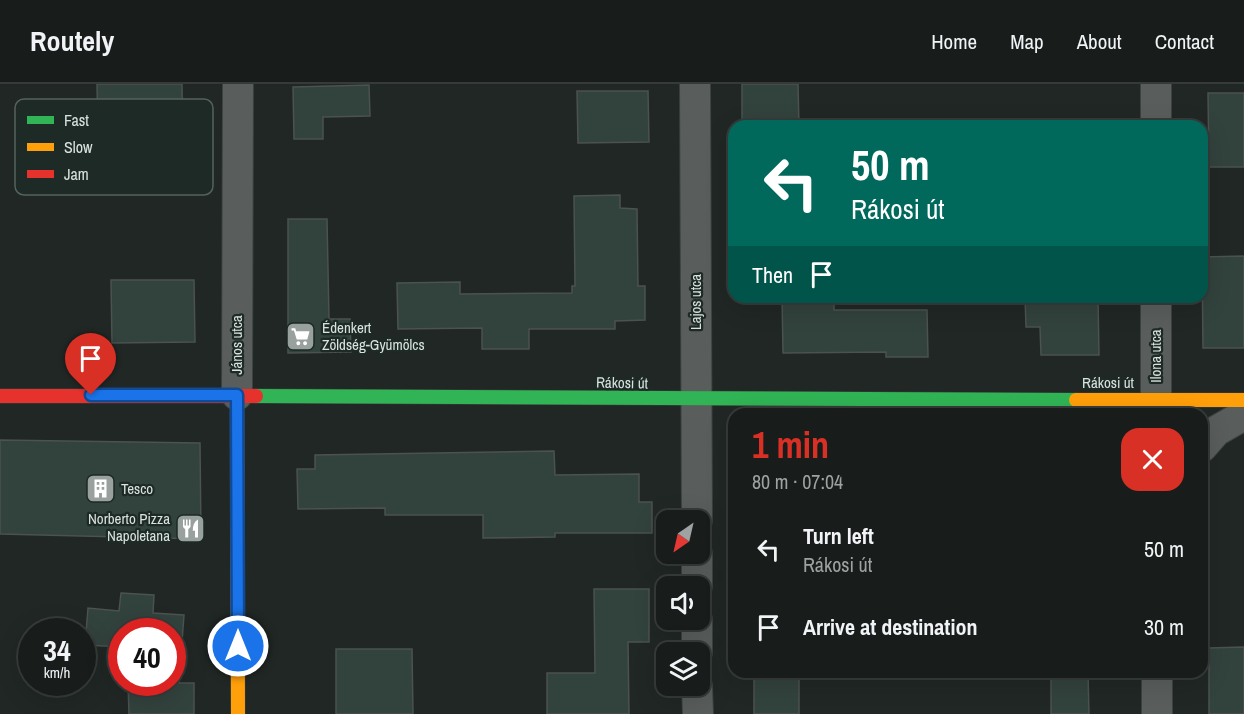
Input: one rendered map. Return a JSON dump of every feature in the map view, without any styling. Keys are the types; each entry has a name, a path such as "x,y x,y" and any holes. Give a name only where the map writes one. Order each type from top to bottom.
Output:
{"main road":[{"name":"Rákosi út","path":"0,396 237,395 1156,407 1244,400"},
{"name":"János utca","path":"237,395 238,714"}],"street":[{"name":"János utca","path":"237,84 237,395"},
{"name":"Lajos utca","path":"695,84 697,510"},
{"path":"1156,84 1156,120"},
{"name":"Ilona utca","path":"1156,303 1156,407"},
{"path":"1208,440 1216,431 1244,415"},
{"path":"1157,678 1157,714"},
{"path":"698,696 698,714"}],"building":[{"path":"97,84 182,84 182,99 97,99"},
{"path":"742,84 798,84 799,120 742,120"},
{"path":"369,85 370,116 323,117 323,139 294,139 293,87"},
{"path":"577,91 648,91 649,142 578,143"},
{"path":"1208,93 1244,93 1244,167 1209,167"},
{"path":"620,195 620,208 637,209 638,286 645,286 645,320 615,321 615,329 529,329 529,349 482,349 482,328 398,329 397,283 460,282 460,294 572,293 572,286 575,286 574,196"},
{"path":"288,219 327,219 329,319 350,319 351,352 288,353"},
{"path":"1244,256 1244,348 1203,348 1203,303 1208,303 1208,257"},
{"path":"111,280 194,280 195,342 112,343"},
{"path":"782,303 834,303 834,310 927,310 928,357 886,357 886,352 783,353"},
{"path":"1025,303 1098,303 1099,355 1041,355 1040,327 1026,327"},
{"name":"Tesco","path":"0,440 200,443 201,539 0,534"},
{"path":"554,451 555,475 639,474 639,502 652,502 652,533 555,533 555,537 483,538 483,515 385,515 385,508 298,509 297,469 315,469 315,455"},
{"path":"594,589 649,589 649,642 628,642 629,714 547,714 547,673 595,673"},
{"path":"121,593 154,595 153,613 184,615 184,618 108,618 108,646 96,646 96,618 87,618 88,608 119,611"},
{"path":"1244,647 1244,714 1209,714 1209,648"},
{"path":"336,649 412,649 413,714 336,714"},
{"path":"754,678 799,678 799,714 754,714"},
{"path":"1051,678 1088,678 1089,714 1051,714"},
{"path":"186,683 194,683 194,714 129,714 128,696 186,696"}],"traffic: fast":[{"path":"256,396 1076,400"}],"traffic: slow":[{"path":"237,395 238,714"},
{"path":"1076,400 1244,400"}],"traffic: jam":[{"path":"0,396 256,396"}],"place":[{"name":"Édenkert Zöldség-Gyümölcs","path":"301,337"},
{"name":"Tesco","path":"100,489"},
{"name":"Norberto Pizza Napoletana","path":"191,528"}],"route":[{"path":"91,395 237,395 238,646"}]}
